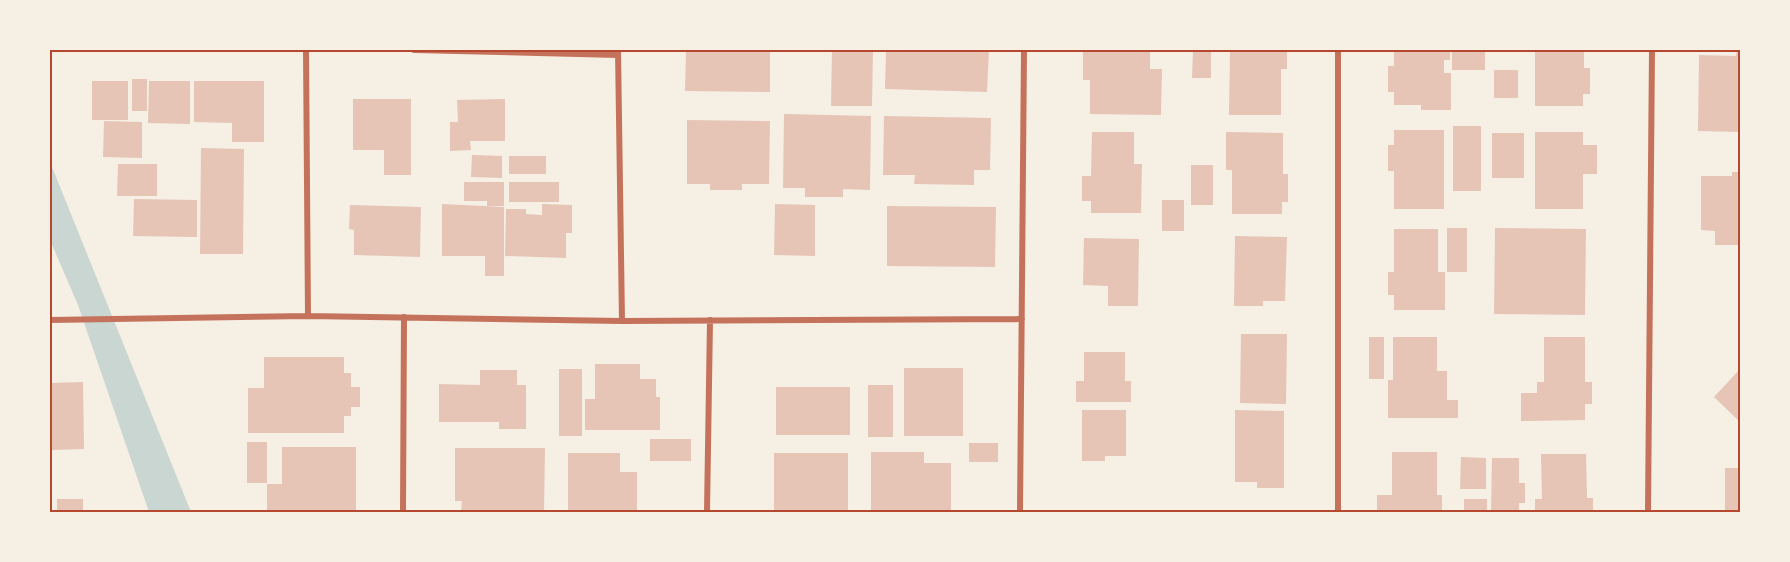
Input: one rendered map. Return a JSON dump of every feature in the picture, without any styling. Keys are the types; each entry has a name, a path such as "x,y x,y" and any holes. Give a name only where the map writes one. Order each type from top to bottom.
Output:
{"street":[{"path":"306,50 308,316"},
{"path":"414,50 618,52 622,321"},
{"path":"1020,513 1024,50"},
{"path":"1338,50 1338,513"},
{"path":"1648,513 1652,50"},
{"path":"50,320 308,316 622,321 1022,319"},
{"path":"403,513 404,317"},
{"path":"707,513 710,320"}],"shaded area":[{"path":"50,162 191,512 149,512 78,305 50,240"}],"building":[{"path":"686,50 770,50 770,92 685,91"},
{"path":"832,50 873,50 872,106 831,106"},
{"path":"886,50 989,50 987,92 885,89"},
{"path":"1083,50 1150,50 1150,69 1162,69 1161,115 1090,114 1090,80 1083,80"},
{"path":"1193,50 1211,50 1211,78 1192,78"},
{"path":"1230,50 1287,50 1287,69 1281,69 1281,115 1229,115"},
{"path":"1394,50 1450,50 1450,60 1444,60 1444,73 1451,73 1451,110 1421,110 1421,105 1394,105 1394,92 1388,92 1388,66 1394,66"},
{"path":"1452,50 1485,50 1485,70 1452,70"},
{"path":"1535,50 1584,50 1584,68 1590,68 1590,94 1583,94 1583,106 1535,106"},
{"path":"1737,50 1740,50 1740,132 1698,131 1699,55 1736,56"},
{"path":"1494,70 1518,70 1518,98 1494,98"},
{"path":"132,79 147,79 147,111 132,111"},
{"path":"92,81 128,81 128,120 92,120"},
{"path":"149,81 190,81 190,124 148,123"},
{"path":"194,81 264,81 264,142 232,142 232,123 194,122"},
{"path":"353,99 411,99 411,175 384,175 384,150 353,150"},
{"path":"505,99 505,141 470,141 471,150 450,151 450,122 458,122 457,100"},
{"path":"784,114 871,116 870,190 843,189 843,197 805,197 805,188 783,188"},
{"path":"884,116 991,118 990,170 974,170 974,185 914,184 915,175 883,175"},
{"path":"687,120 770,121 769,184 742,184 742,190 710,190 710,184 687,184"},
{"path":"104,121 142,122 142,158 103,157"},
{"path":"1453,126 1481,126 1481,191 1453,191"},
{"path":"1394,130 1444,130 1444,209 1394,209 1394,171 1388,171 1388,145 1394,145"},
{"path":"1092,132 1134,132 1134,164 1142,164 1141,213 1091,213 1091,201 1082,201 1082,176 1091,176"},
{"path":"1226,132 1283,133 1283,174 1288,174 1288,202 1282,202 1282,214 1232,214 1232,170 1226,170"},
{"path":"1535,132 1583,132 1583,145 1597,145 1597,174 1583,174 1583,209 1535,209"},
{"path":"1492,133 1524,133 1524,178 1492,178"},
{"path":"201,148 244,149 243,254 200,254"},
{"path":"472,155 502,156 502,178 471,177"},
{"path":"509,156 546,156 546,174 509,174"},
{"path":"118,164 157,164 157,196 117,196"},
{"path":"1191,165 1213,165 1213,205 1191,205"},
{"path":"1732,172 1740,172 1740,245 1715,245 1715,231 1701,230 1701,176 1732,176"},
{"path":"464,182 504,182 504,206 487,206 487,201 464,201"},
{"path":"509,182 559,182 559,202 509,202"},
{"path":"134,199 197,200 197,237 133,236"},
{"path":"1162,200 1184,200 1184,231 1162,231"},
{"path":"442,204 504,207 504,276 485,276 485,256 442,256"},
{"path":"542,204 572,205 572,233 566,233 566,258 505,256 506,209 526,209 526,214 542,215"},
{"path":"775,204 815,205 815,256 774,255"},
{"path":"350,205 421,207 420,257 354,255 354,230 349,229"},
{"path":"887,206 996,207 995,267 887,266"},
{"path":"1447,228 1467,228 1467,272 1447,272"},
{"path":"1495,228 1586,229 1585,315 1494,314"},
{"path":"1394,229 1438,229 1438,272 1445,272 1445,310 1394,310 1394,295 1388,295 1388,272 1394,272"},
{"path":"1235,236 1287,237 1285,301 1263,301 1263,306 1234,306"},
{"path":"1084,238 1139,239 1138,306 1108,306 1108,286 1083,285"},
{"path":"1241,334 1287,334 1286,404 1240,403"},
{"path":"1369,337 1384,337 1384,379 1369,379"},
{"path":"1393,337 1437,337 1437,371 1447,371 1447,400 1458,400 1458,418 1388,418 1388,380 1393,380"},
{"path":"1544,337 1585,337 1585,382 1592,382 1592,404 1585,404 1585,420 1521,421 1521,393 1537,393 1537,382 1544,382"},
{"path":"1084,352 1125,352 1125,381 1131,381 1131,402 1076,402 1076,381 1084,381"},
{"path":"264,357 344,357 344,373 351,373 351,387 360,387 360,407 351,407 351,416 344,416 344,433 248,433 248,388 264,388"},
{"path":"595,364 640,364 640,379 656,379 656,397 660,397 660,430 585,430 585,399 595,399"},
{"path":"904,368 963,368 963,436 904,436"},
{"path":"559,369 582,369 582,436 559,436"},
{"path":"1740,369 1740,422 1714,397"},
{"path":"480,370 517,370 517,385 526,385 526,429 499,429 499,422 439,422 439,384 480,385"},
{"path":"83,382 84,449 50,450 50,383"},
{"path":"868,385 893,385 893,437 868,437"},
{"path":"776,387 850,387 850,435 776,435"},
{"path":"1082,410 1126,410 1126,456 1105,456 1105,461 1082,461"},
{"path":"1235,410 1284,411 1284,488 1257,488 1257,482 1235,482"},
{"path":"650,439 691,439 691,461 650,461"},
{"path":"247,442 267,442 267,483 247,483"},
{"path":"969,443 998,443 998,462 969,462"},
{"path":"282,447 356,447 356,512 267,512 267,484 282,484"},
{"path":"455,448 545,448 544,512 461,512 462,501 455,501"},
{"path":"871,452 924,452 924,463 951,463 951,512 871,512"},
{"path":"1392,452 1437,452 1437,495 1442,495 1442,512 1377,512 1377,495 1392,495"},
{"path":"568,453 620,453 620,472 637,472 637,512 568,512"},
{"path":"774,453 848,453 848,512 774,512"},
{"path":"1541,454 1586,454 1587,498 1593,498 1593,512 1535,512 1535,499 1542,499"},
{"path":"1461,457 1486,458 1486,489 1460,489"},
{"path":"1492,458 1519,458 1519,483 1525,483 1525,503 1519,503 1519,512 1491,512"},
{"path":"50,467 52,467 52,512 50,512"},
{"path":"1725,468 1740,468 1740,512 1725,512"},
{"path":"57,499 83,499 83,512 57,512"},
{"path":"1464,499 1487,499 1487,512 1464,512"}]}
